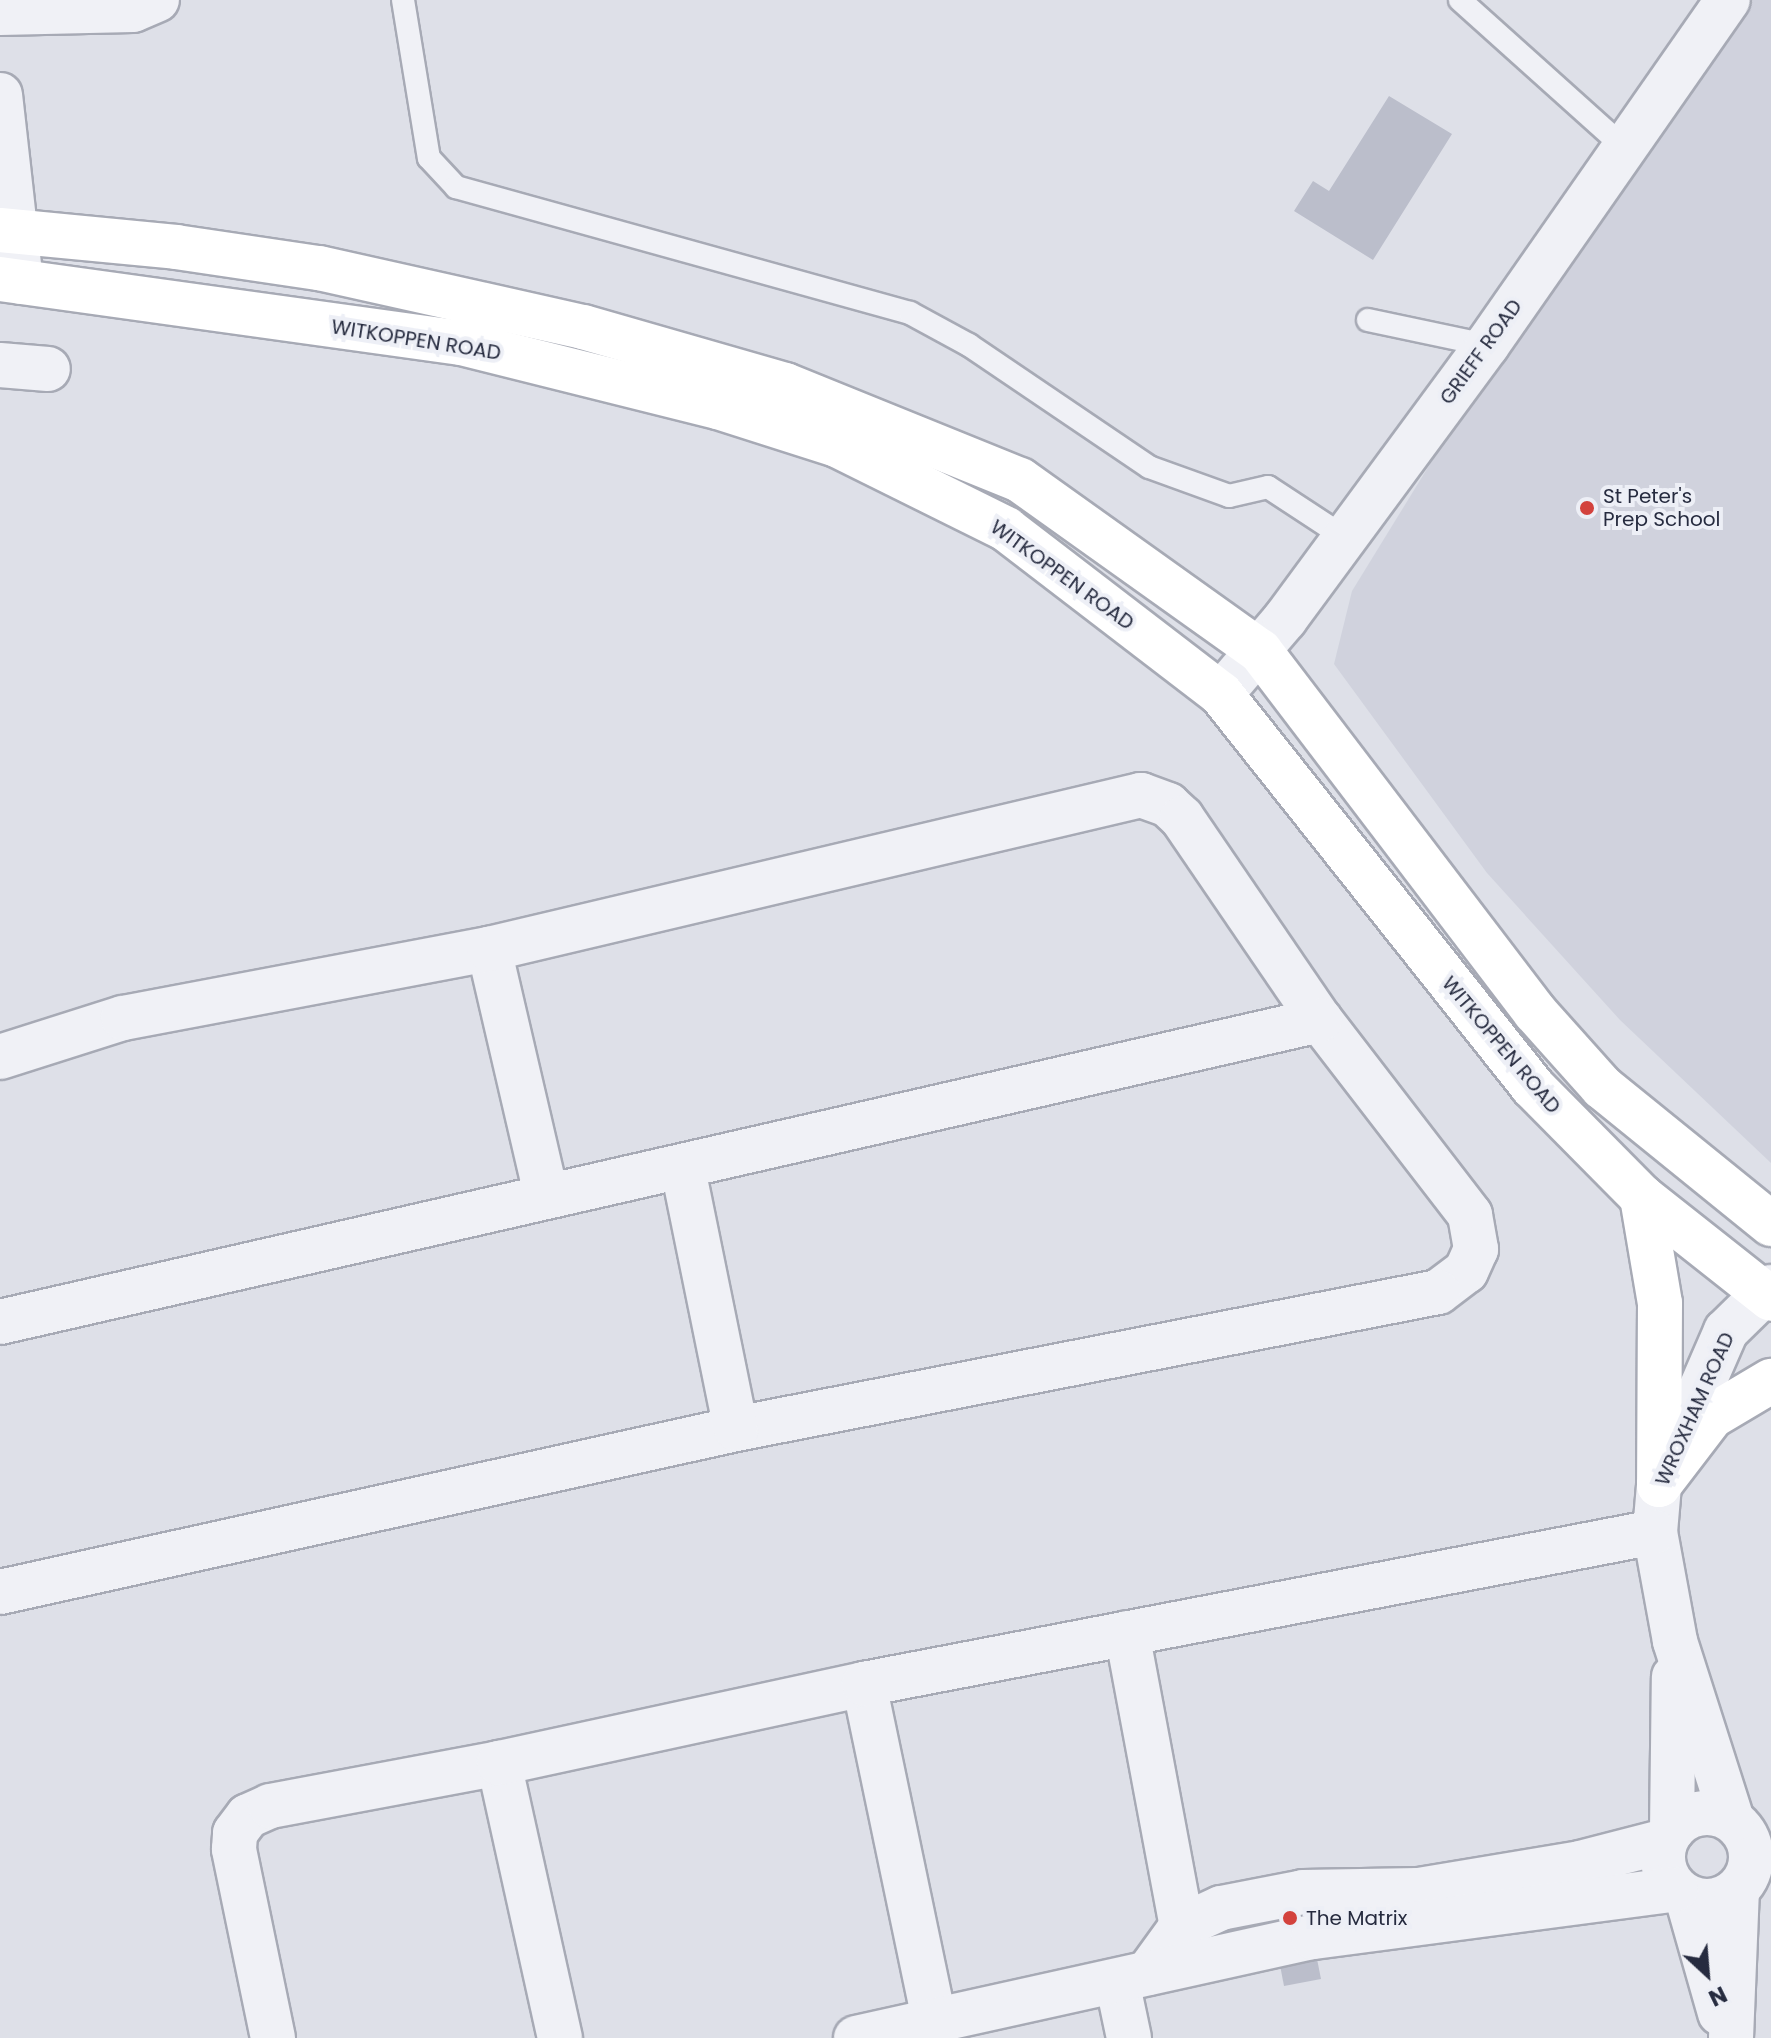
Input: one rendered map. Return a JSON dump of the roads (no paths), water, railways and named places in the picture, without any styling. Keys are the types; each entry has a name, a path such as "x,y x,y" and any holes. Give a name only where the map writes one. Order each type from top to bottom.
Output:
{"main road":[{"path":"7,231 176,247 394,283 583,327 785,385 1020,480 1260,651 1535,1012 1602,1087 1771,1224"},
{"name":"WITKOPPEN ROAD","path":"10,281 461,343 718,407 837,445 1006,529 1221,694 1533,1087 1642,1197 1768,1293"},
{"path":"1642,1197 1660,1303 1659,1485"},
{"path":"1659,1485 1712,1416 1771,1381"}],"street":[{"path":"0,13 133,10 157,0"},
{"name":"GRIEFF ROAD","path":"1221,694 1260,651 1487,345 1728,0"},
{"path":"0,95 10,281"},
{"path":"0,365 48,369"},
{"path":"0,1057 123,1018 489,949 1141,795 1168,805 1182,818 1320,1020 1470,1215 1476,1249 1455,1281 1438,1292 736,1429 0,1592"},
{"path":"489,949 546,1194"},
{"path":"0,1322 546,1194 683,1169 1320,1020"},
{"path":"683,1169 736,1429"},
{"name":"WROXHAM ROAD","path":"1732,1820 1675,1641 1655,1532 1659,1485 1726,1331 1768,1293"},
{"path":"273,2038 234,1849 235,1833 248,1816 270,1806 499,1763 864,1684 1655,1532"},
{"path":"1127,1633 1159,1961 1129,2038"},
{"name":"WROXHAM ROAD","path":"1668,1836 1675,1641"},
{"path":"864,1684 934,2020"},
{"path":"499,1763 560,2038"},
{"path":"1159,1961 1221,1908 1283,1895 1419,1890 1580,1863 1668,1836 1701,1812 1732,1820 1747,1836 1752,1857 1737,1890 1729,2038"},
{"path":"1668,1836 1663,1866 1682,1893 1729,2038"},
{"path":"857,2038 1159,1961 1313,1937 1682,1893 1713,1901 1737,1890"}],"lane":[{"path":"403,0 429,158 456,187 910,313 969,345 1149,467 1229,496 1268,487 1346,538"},
{"path":"1460,0 1625,148"},
{"path":"1368,320 1487,345"}],"place":[{"name":"St Peter's Prep School","path":"1587,508"},
{"name":"The Matrix","path":"1290,1918"}]}
